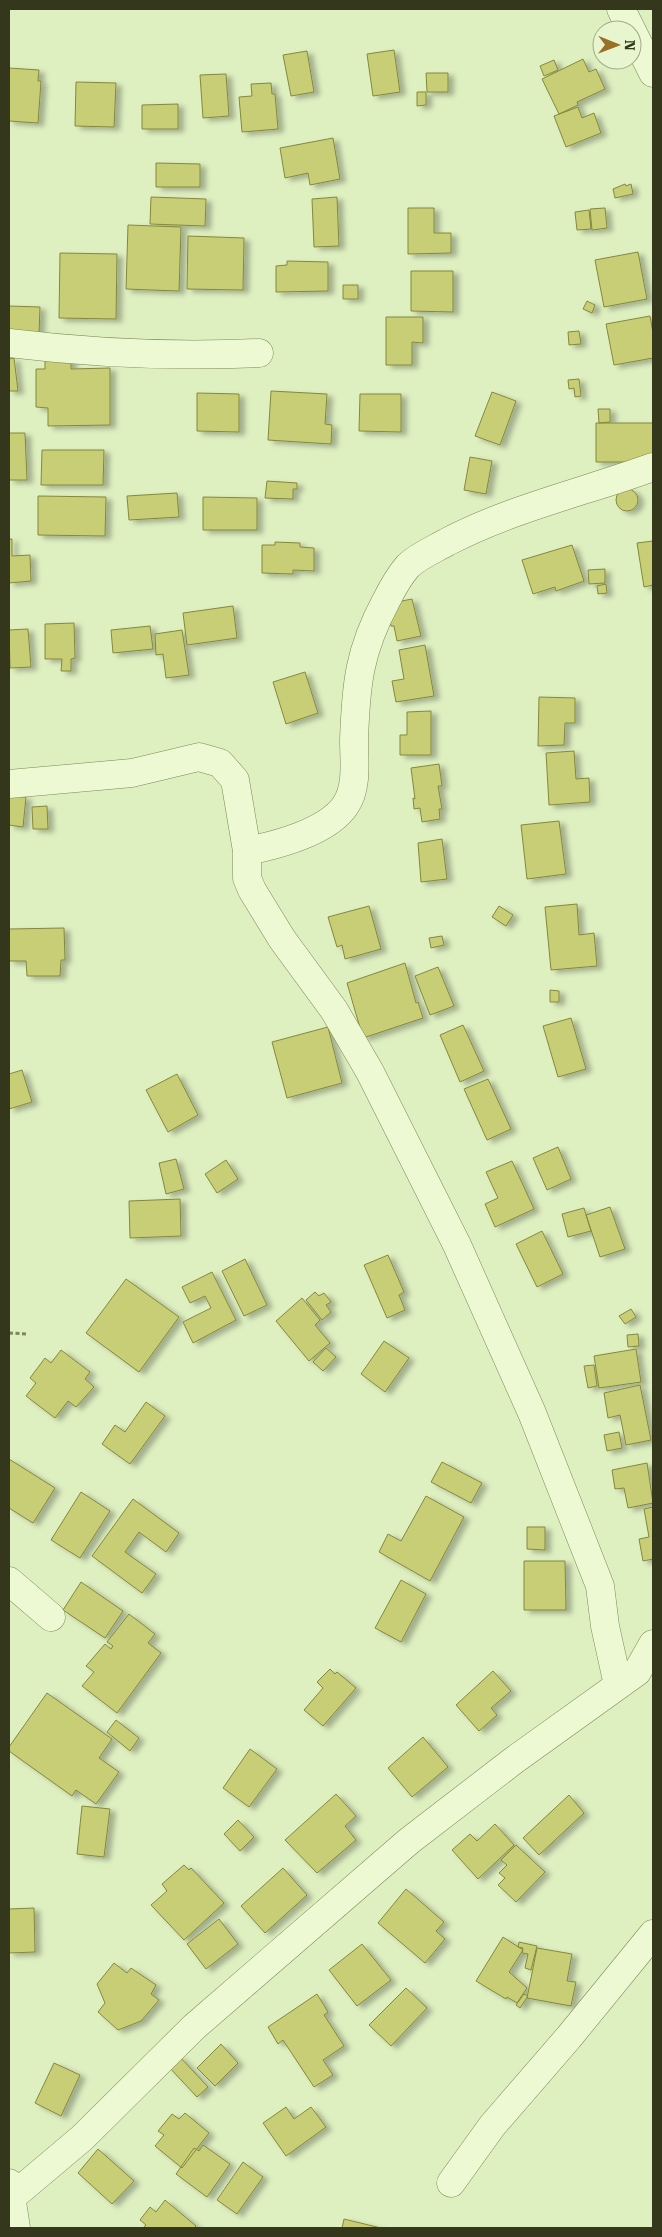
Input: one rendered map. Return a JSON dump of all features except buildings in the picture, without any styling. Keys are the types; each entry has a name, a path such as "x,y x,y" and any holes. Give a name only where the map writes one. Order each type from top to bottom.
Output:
{"street":[{"path":"621,9 653,73"},
{"path":"9,343 70,350 143,355 259,353"},
{"path":"247,851 276,844 333,820 346,805 353,783 356,696 362,657 380,611 394,585 408,565 464,533 535,505 653,467"},
{"path":"9,784 132,773 199,757 208,758 220,764 235,780 247,851 248,878 252,890 282,939 334,1010 370,1072 436,1199 517,1378 600,1586 605,1626 618,1685"},
{"path":"9,1581 51,1617"},
{"path":"16,2228 10,2190 82,2138 194,2026 409,1841 513,1761 638,1672 653,1644"},
{"path":"451,2183 492,2126 653,1934"}],"path":[{"path":"9,1333 28,1334"}]}
